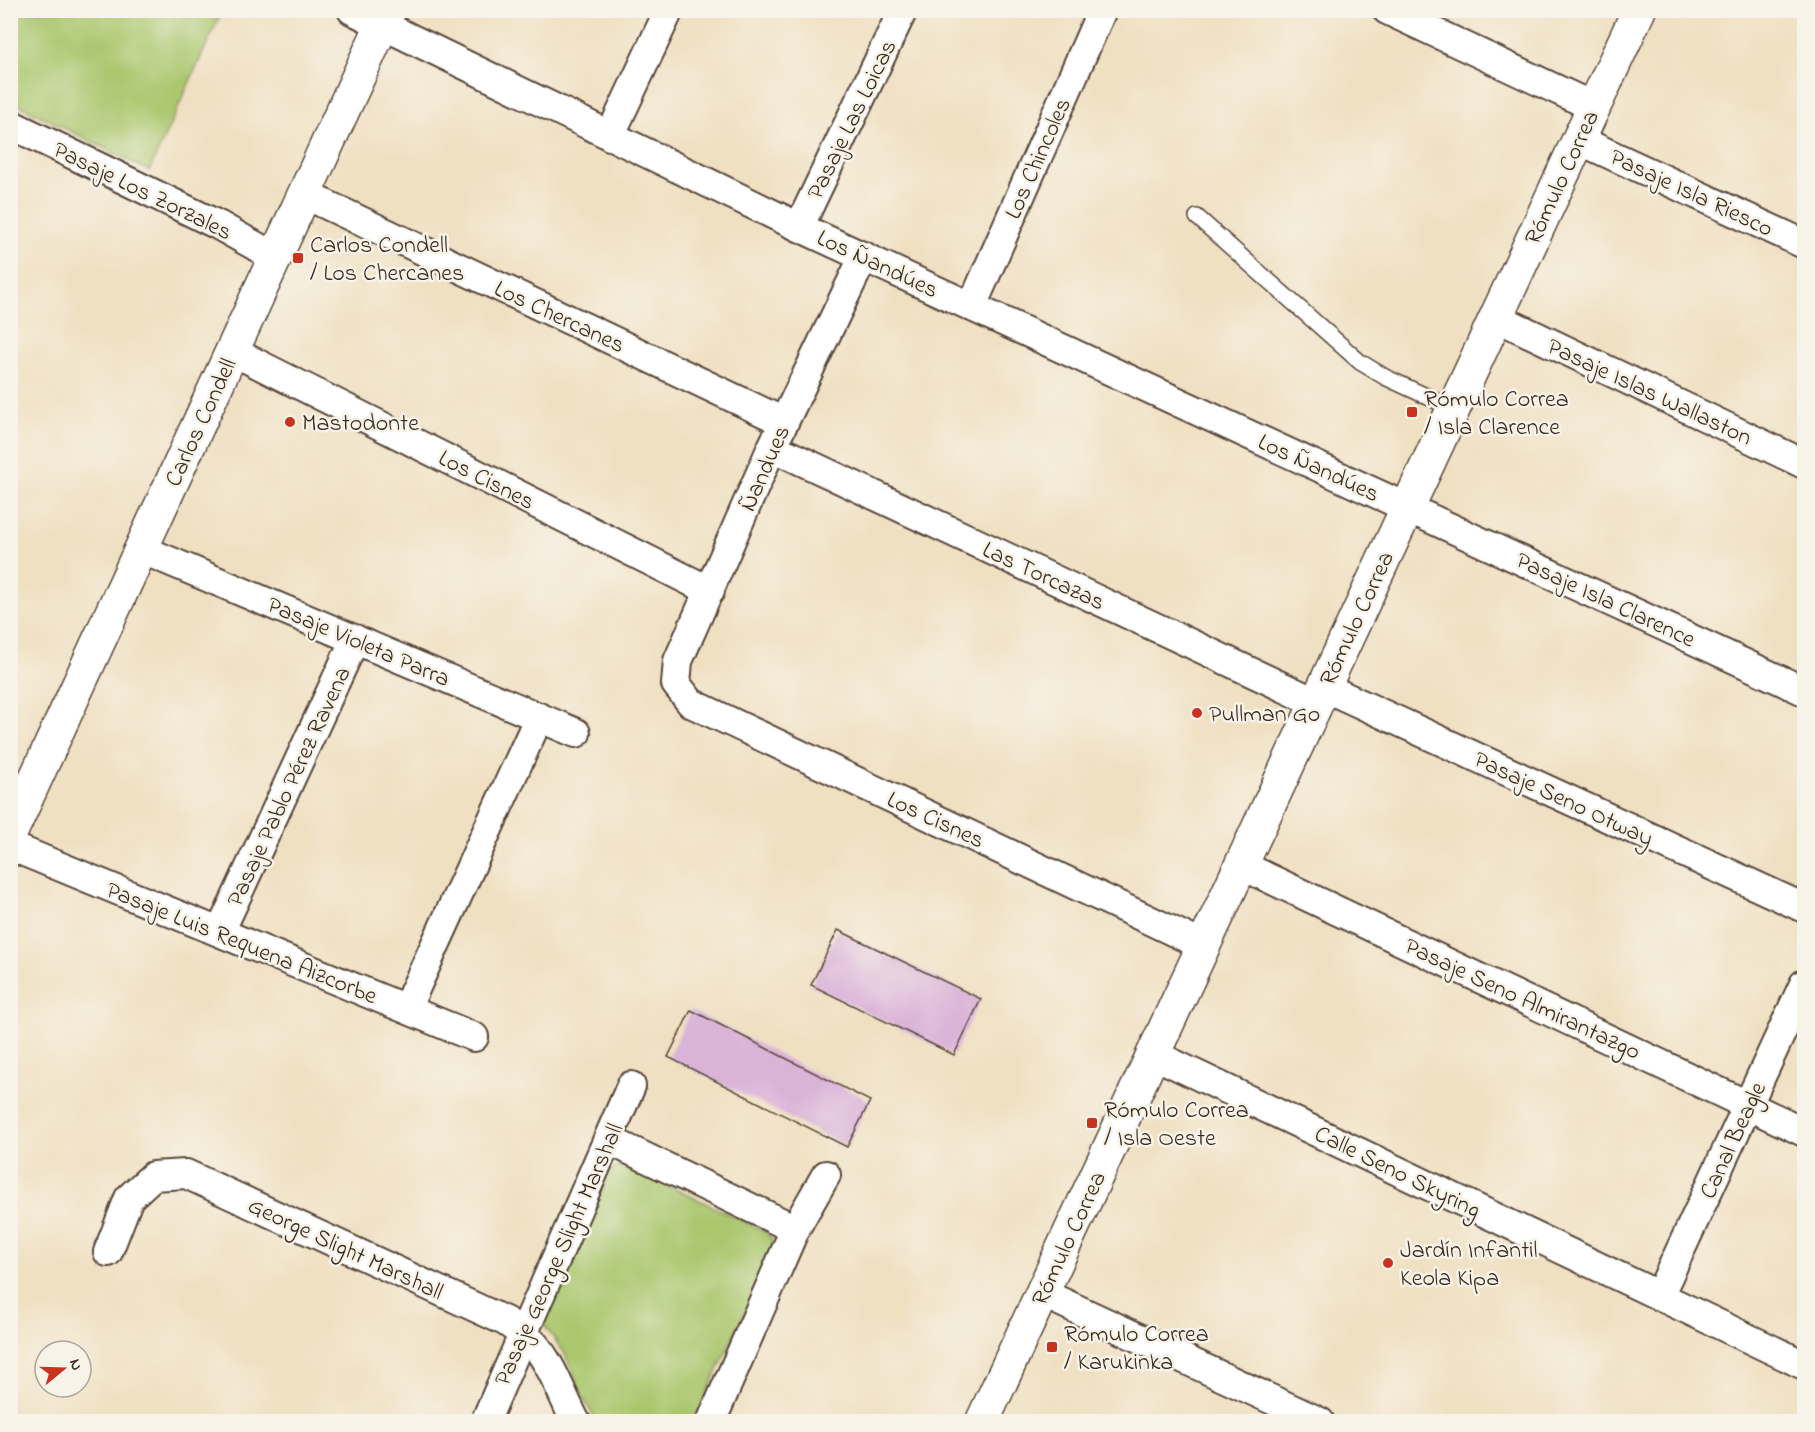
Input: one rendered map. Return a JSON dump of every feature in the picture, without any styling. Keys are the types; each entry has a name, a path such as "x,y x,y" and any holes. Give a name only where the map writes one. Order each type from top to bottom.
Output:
{"street":[{"name":"Los Ñandúes","path":"352,10 386,17 610,136 799,227 1407,507"},
{"path":"610,136 669,10"},
{"name":"Pasaje Las Loicas","path":"799,227 903,10"},
{"name":"Los Chincoles","path":"972,306 1102,10"},
{"path":"1388,10 1594,107"},
{"name":"Rómulo Correa","path":"982,1422 1639,10"},
{"name":"Carlos Condell","path":"10,834 386,17"},
{"name":"Pasaje Los Zorzales","path":"10,124 218,225 275,257"},
{"name":"Pasaje Isla Riesco","path":"1579,140 1804,244"},
{"name":"Los Chercanes","path":"304,194 778,434"},
{"name":"Ñandues","path":"676,684 678,661 778,434 864,256"},
{"name":"Pasaje Islas Wallaston","path":"1496,317 1804,464"},
{"name":"Los Cisnes","path":"232,351 710,591"},
{"name":"Las Torcazas","path":"778,434 1320,695"},
{"name":"Pasaje Isla Clarence","path":"1407,507 1804,690"},
{"name":"Pasaje Violeta Parra","path":"141,549 576,733"},
{"name":"Pasaje Pablo Pérez Ravena","path":"220,932 355,639"},
{"name":"Los Cisnes","path":"676,684 691,703 1204,946"},
{"name":"Pasaje Seno Otway","path":"1320,695 1804,909"},
{"path":"406,1009 540,717"},
{"name":"Pasaje Luis Requena Aizcorbe","path":"10,846 474,1037"},
{"name":"Pasaje Seno Almirantazgo","path":"1241,865 1804,1132"},
{"name":"Canal Beagle","path":"1659,1296 1804,984"},
{"name":"Calle Seno Skyring","path":"1153,1054 1804,1365"},
{"name":"Pasaje George Slight Marshall","path":"485,1422 631,1086"},
{"path":"609,1140 795,1229"},
{"name":"George Slight Marshall","path":"108,1252 129,1198 153,1176 186,1174 505,1321 524,1334 538,1349 576,1422"},
{"path":"711,1422 795,1229 826,1175"},
{"path":"1042,1293 1320,1422"}],"lane":[{"path":"1197,217 1360,362 1385,377 1454,409"}],"green space":[{"path":"10,11 222,11 149,171 11,101"},
{"path":"622,1166 634,1169 762,1230 768,1234 773,1243 772,1254 694,1421 597,1421 585,1402 564,1352 543,1324 607,1176 610,1171"}],"building":[{"path":"838,930 981,999 954,1055 811,985"},
{"path":"691,1010 870,1101 847,1147 668,1057"}],"place":[{"name":"Carlos Condell / Los Chercanes","path":"298,258"},
{"name":"Rómulo Correa / Isla Clarence","path":"1412,412"},
{"name":"Mastodonte","path":"290,422"},
{"name":"Pullman Go","path":"1197,713"},
{"name":"Rómulo Correa / Isla Oeste","path":"1092,1123"},
{"name":"Jardín Infantil Keola Kipa","path":"1388,1263"},
{"name":"Rómulo Correa / Karukinka","path":"1052,1347"}]}
